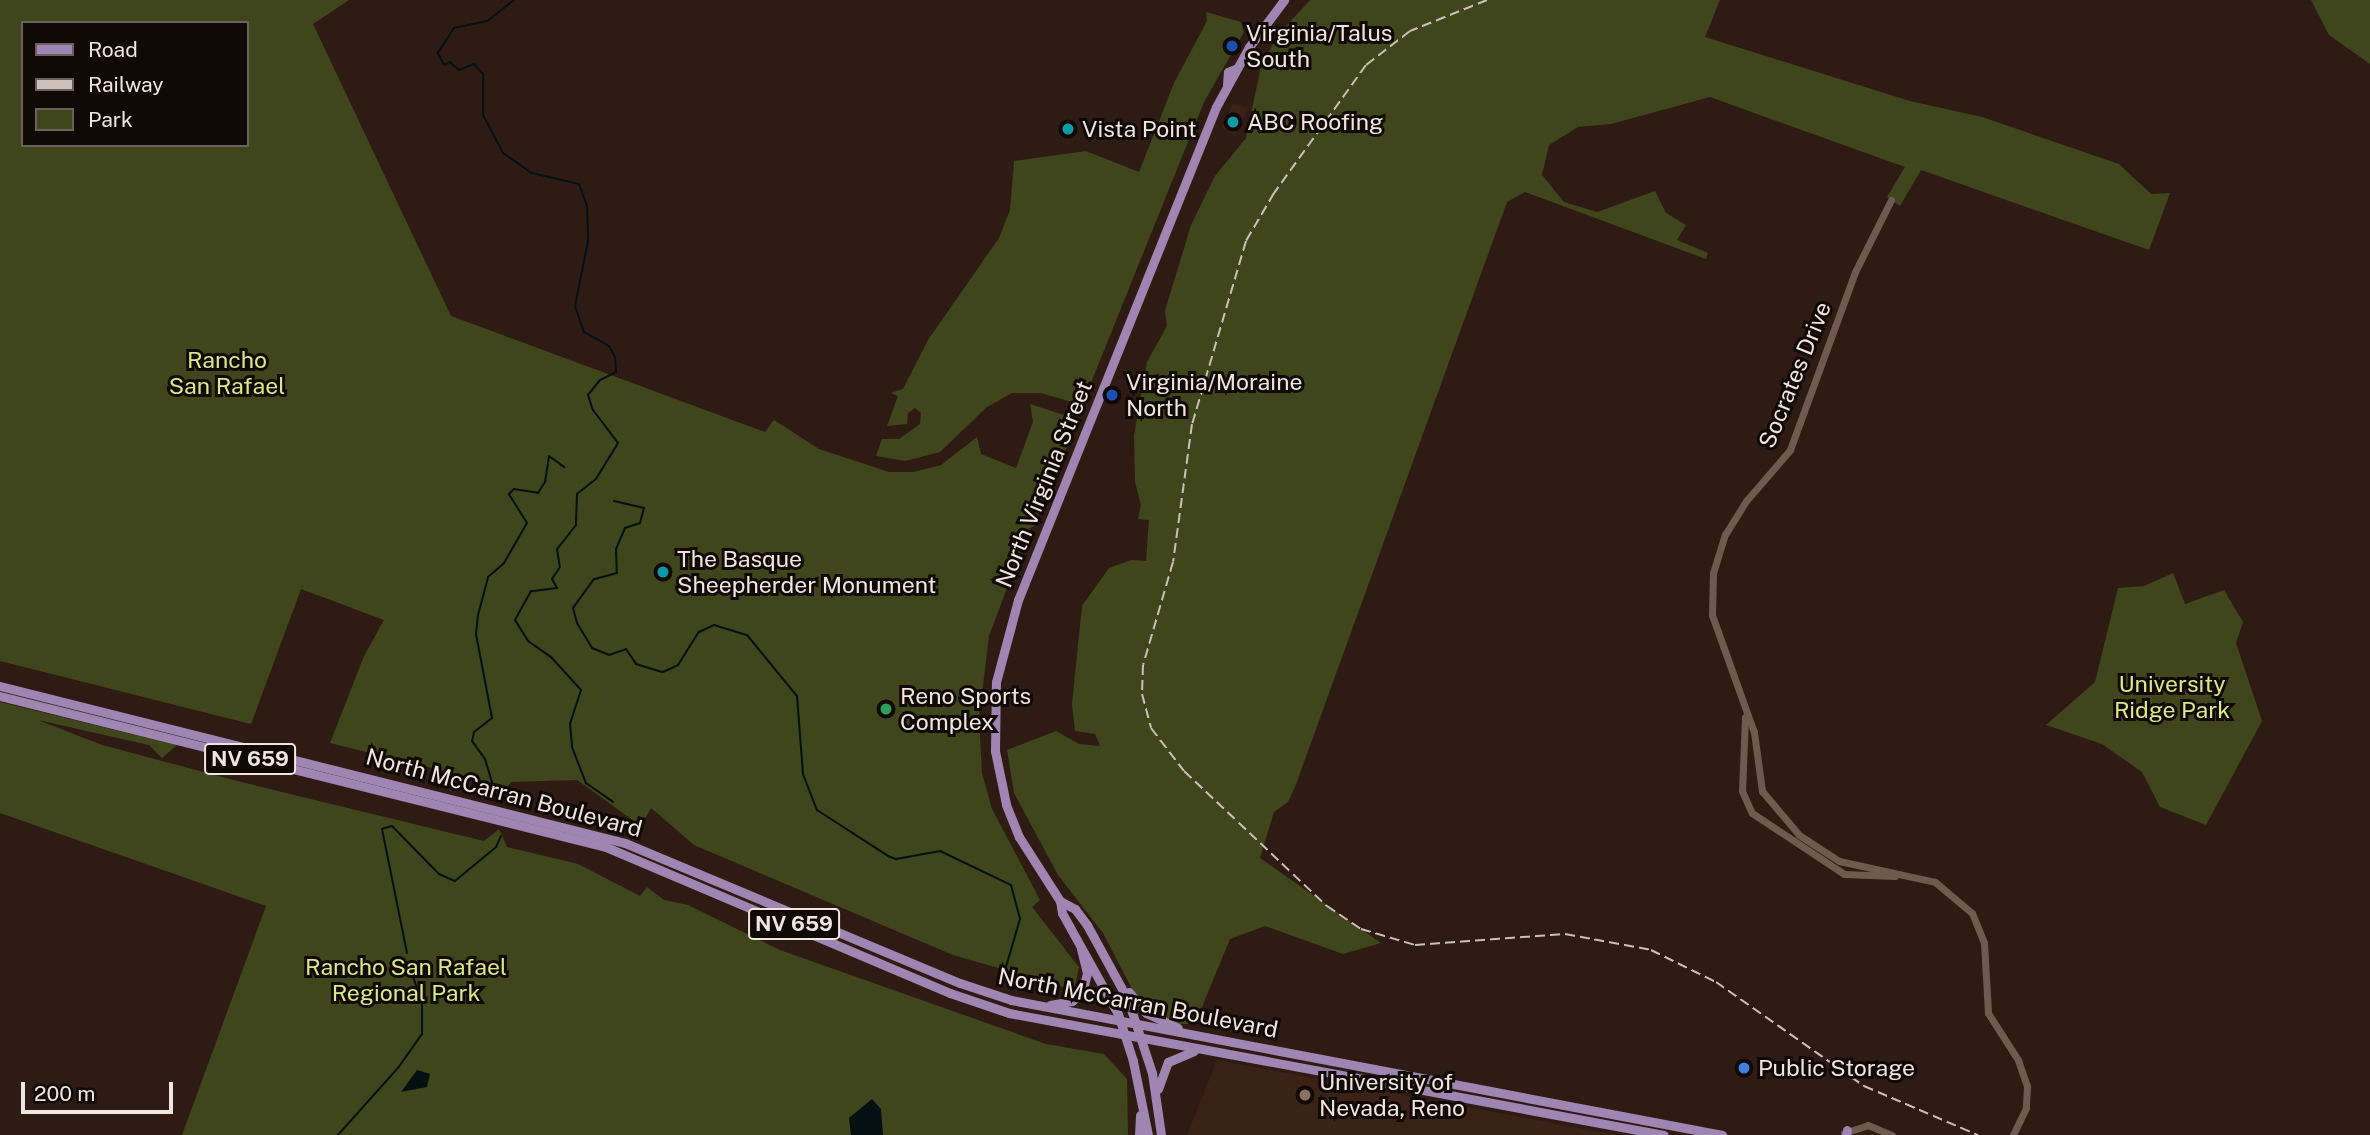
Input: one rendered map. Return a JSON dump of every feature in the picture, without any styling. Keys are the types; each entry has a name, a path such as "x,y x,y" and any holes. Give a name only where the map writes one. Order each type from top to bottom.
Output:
{"main road":[{"name":"North Virginia Street","path":"1148,1135 1121,1022 1062,914 1060,901 1019,837 1002,792 994,716 1000,656 1018,600 1227,85 1234,81 1235,69 1284,0"},
{"name":"North McCarran Boulevard","path":"0,686 99,716"},
{"name":"North McCarran Boulevard","path":"0,696 99,716 625,843 978,1004 1143,1039 1178,1050 1206,1051 1664,1135"},
{"name":"North McCarran Boulevard","path":"705,881 960,983 1025,1003 1723,1135"},
{"name":"North Virginia Street","path":"1060,901 1074,908 1119,980 1143,1039 1157,1100 1161,1135"},
{"path":"1025,1003 1065,1004 1082,993 1087,973 1079,941"},
{"path":"1119,980 1146,1013 1185,1032"},
{"path":"1157,1100 1161,1072 1178,1050"},
{"path":"1139,1135 1141,1099"}],"street":[{"name":"Socrates Drive","path":"1891,200 1856,272 1796,439 1776,471 1737,512 1716,561 1714,623 1745,716 1754,732 1762,791 1798,835 1839,861 1945,887 1977,922 1985,952 1988,1013 2018,1060 2027,1086 2023,1117 2012,1135"},
{"name":"Socrates Drive","path":"1745,716 1742,791 1752,813 1844,874 1881,878 1902,875"},
{"path":"1845,1133 1868,1125 1892,1135"}],"shaded area":[{"path":"1233,103 1249,108 1234,136 1222,127"},
{"name":"University of Nevada, Reno","path":"1217,1060 1333,1082 1617,1135 1187,1135"},
{"path":"417,1070 430,1074 427,1087 401,1092"},
{"path":"872,1099 881,1109 883,1135 851,1135 849,1118"}],"green space":[{"name":"Rancho San Rafael","path":"0,0 349,0 313,24 451,316 765,432 774,420 819,449 889,472 913,472 941,465 977,437 981,454 1016,468 1033,422 1030,404 1073,418 1076,425 1034,526 1029,529 989,636 979,718 982,773 992,809 1040,900 1032,907 1079,967 1074,990 953,955 694,845 651,808 641,826 577,780 511,782 499,800 480,780 330,743 364,656 384,620 301,589 251,724 0,661"},
{"path":"1310,0 1720,0 1705,37 1910,101 1982,117 2119,164 2151,194 2170,193 2149,250 1921,170 1900,206 1887,197 1905,167 1710,97 1611,124 1578,127 1549,145 1542,175 1564,202 1597,212 1655,191 1666,213 1686,225 1677,240 1708,253 1706,259 1525,192 1507,202 1295,787 1288,802 1274,812 1260,858 1381,943 1343,954 1265,926 1230,939 1195,1024 1175,1024 1148,1009 1132,989 1103,933 1058,875 1014,793 1007,750 1056,731 1079,744 1100,746 1095,734 1075,731 1072,704 1082,606 1109,568 1131,560 1146,561 1149,520 1138,519 1141,505 1135,482 1134,435 1147,362 1167,326 1165,311 1191,225 1215,176 1246,138 1261,66 1277,36"},
{"path":"2311,0 2370,0 2370,64 2329,35"},
{"path":"1206,12 1241,22 1244,32 1204,102 1082,405 1041,393 1012,393 987,407 940,452 905,461 876,456 882,439 899,439 920,424 921,413 915,408 908,413 907,424 887,426 898,396 891,393 903,389 928,340 999,238 1010,210 1014,161 1086,151 1139,172 1174,83 1207,21"},
{"name":"University Ridge Park","path":"2173,573 2185,604 2224,590 2243,622 2236,643 2262,721 2206,825 2160,807 2142,772 2102,744 2046,725 2095,682 2118,588 2144,586"},
{"name":"Rancho San Rafael Regional Park","path":"0,702 177,745 162,758 149,745 38,720 102,745 237,781 484,841 499,829 507,847 578,864 640,896 647,887 664,900 688,905 780,950 1046,1044 1104,1054 1127,1079 1128,1135 182,1135 266,906 0,813"}],"waterway":[{"path":"514,0 487,21 454,28 438,53 444,65 450,62 459,70 474,64 483,74 483,115 503,153 532,173 579,184 587,206 588,241 575,306 584,332 609,346 615,357 616,372 600,380 588,395 593,410 618,443 596,479 577,494 576,525 557,549 560,567 552,579 557,588 531,591 515,620 528,641 552,658 581,690 570,723 572,747 586,783 613,802"},
{"path":"497,799 485,759 472,741 474,732 492,718 476,634 478,615 488,577 504,563 527,523 509,494 514,489 538,493 545,482 549,456 564,467"},
{"path":"614,501 644,508 640,523 625,528 616,549 617,573 594,579 573,608 577,623 592,648 609,655 626,649 636,664 663,672 678,665 699,632 714,625 747,635 797,696 803,774 817,810 888,856 896,859 940,851 1011,885 1020,919 1006,967"},
{"path":"407,953 382,829 392,826 439,874 455,881 496,847 501,836"},
{"path":"338,1135 398,1068 422,1034 422,1003 408,962"}],"railway":[{"path":"1487,0 1410,31 1366,65 1274,193 1246,241 1192,424 1173,562 1143,665 1142,694 1151,728 1184,771 1327,906 1361,929 1415,945 1565,934 1651,950 1716,982 1864,1086 1978,1135"}],"place":[{"name":"Virginia/Talus South","path":"1232,46"},
{"name":"ABC Roofing","path":"1233,122"},
{"name":"Vista Point","path":"1068,129"},
{"name":"Virginia/Moraine North","path":"1112,395"},
{"name":"The Basque Sheepherder Monument","path":"663,572"},
{"name":"Reno Sports Complex","path":"886,709"},
{"name":"Public Storage","path":"1744,1068"},
{"name":"University of Nevada, Reno","path":"1305,1095"}]}
